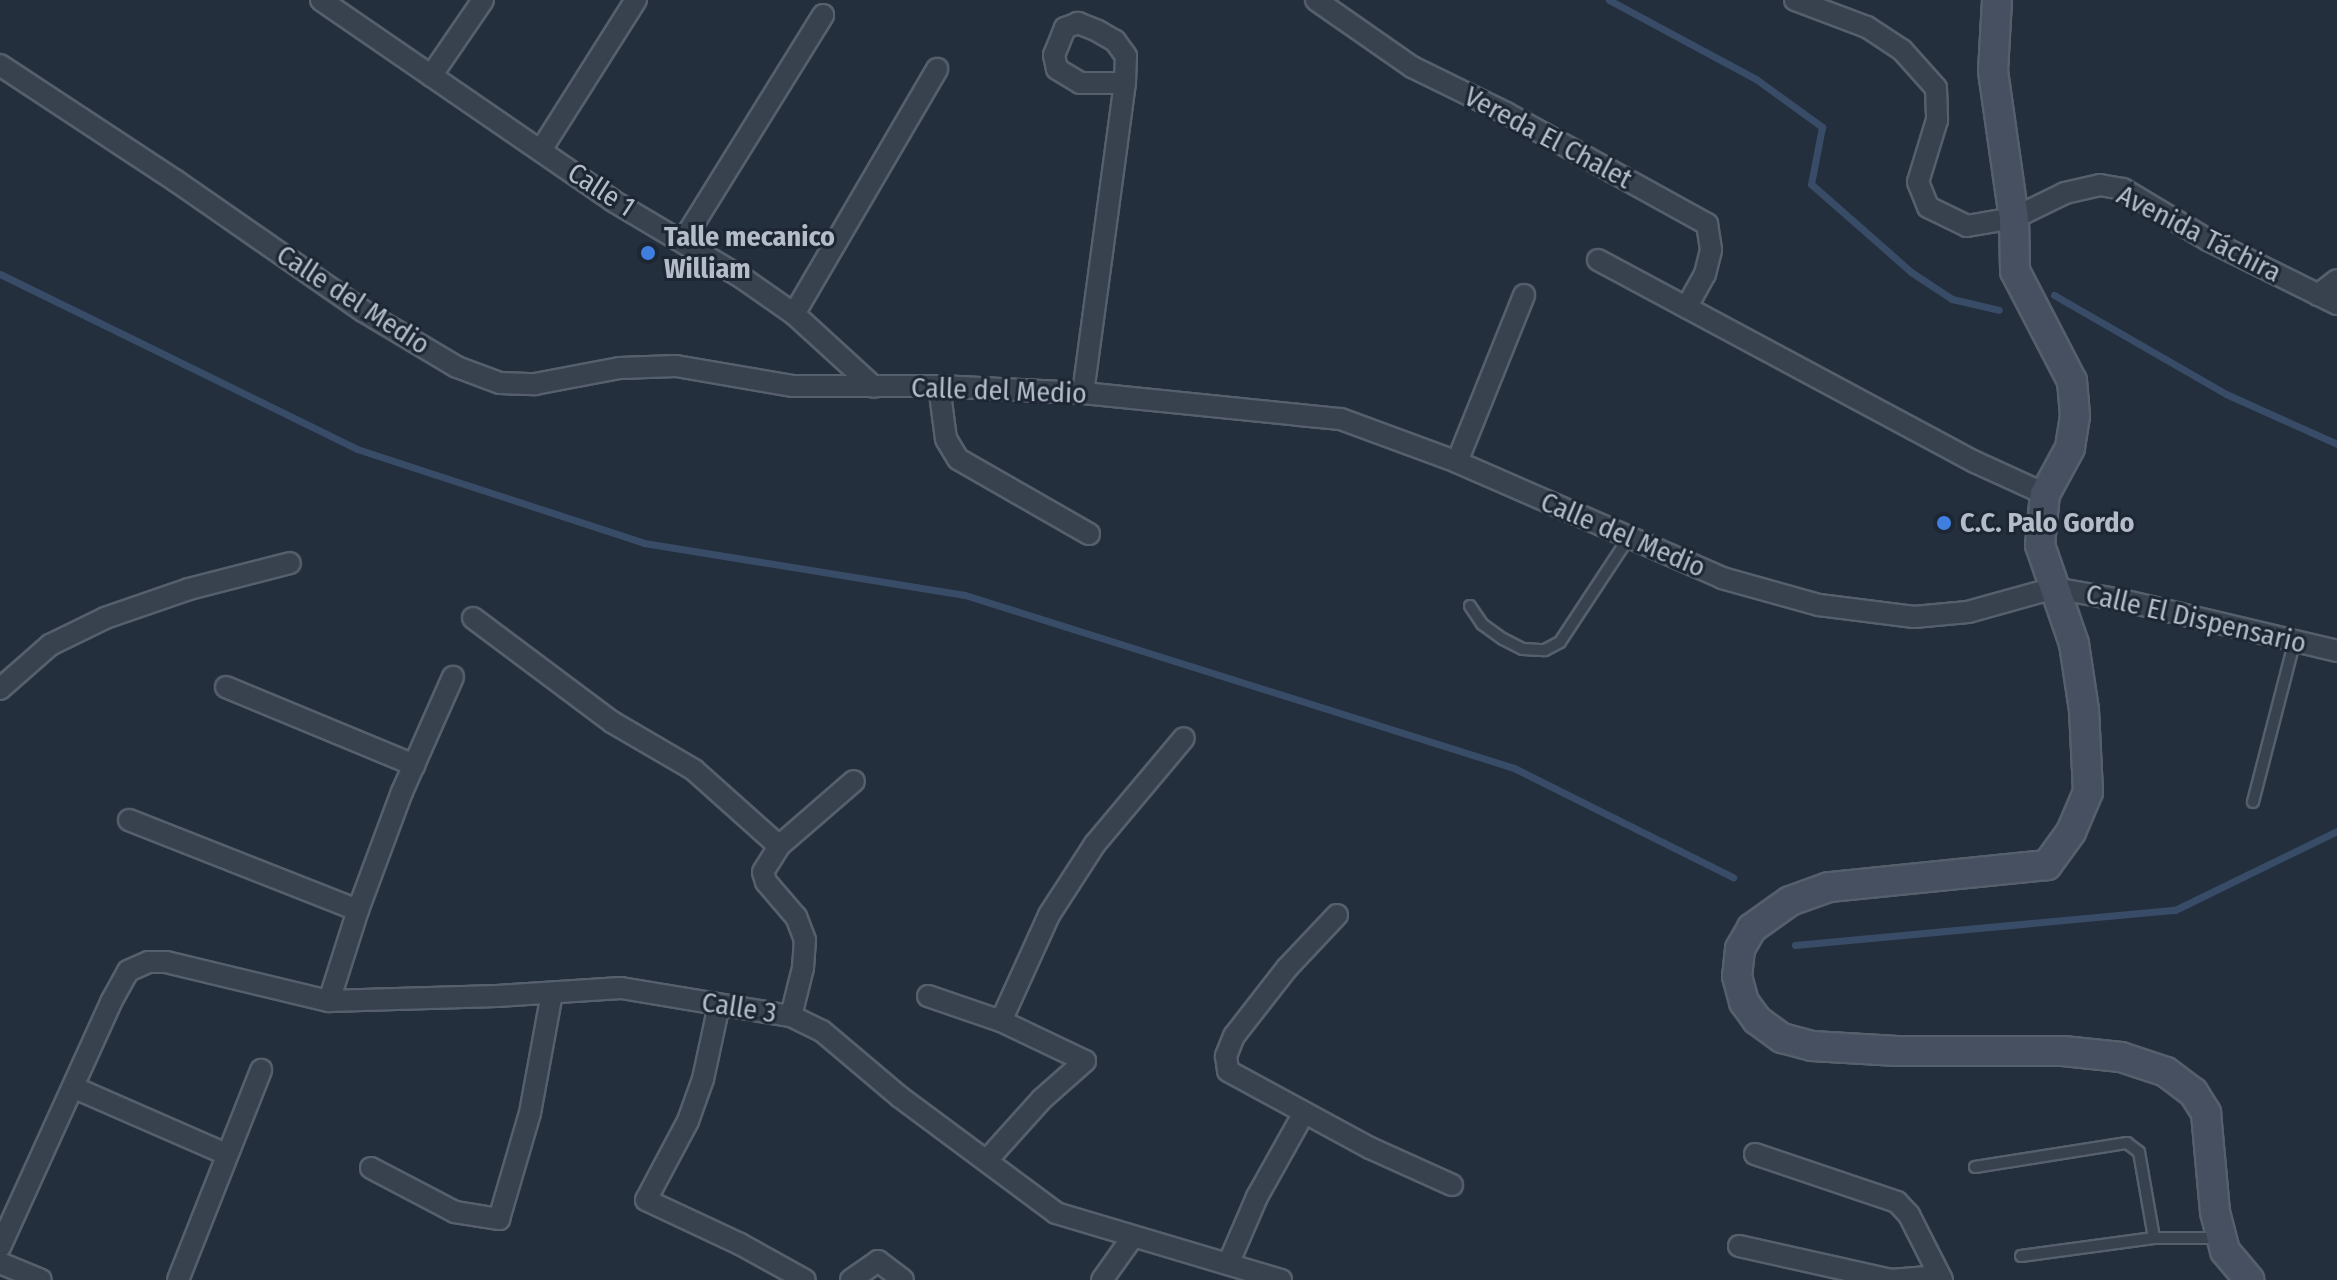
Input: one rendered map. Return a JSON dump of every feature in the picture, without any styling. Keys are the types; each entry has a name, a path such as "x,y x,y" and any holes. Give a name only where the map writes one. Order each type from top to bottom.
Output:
{"main road":[{"path":"1997,0 1993,71 2014,218 2015,271 2072,381 2075,416 2070,448 2045,494 2040,545 2077,662 2088,792 2071,832 2047,865 1829,887 1803,896 1790,901 1752,928 1740,949 1737,976 1744,1002 1757,1020 1782,1038 1812,1046 1897,1051 2063,1051 2121,1057 2166,1072 2193,1092 2206,1113 2215,1212 2221,1238 2225,1251 2249,1280"}],"street":[{"name":"Calle 1","path":"321,0 613,201 683,241 794,314 874,387"},
{"path":"431,76 483,0"},
{"path":"541,150 636,0"},
{"name":"Vereda El Chalet","path":"1316,0 1412,67 1506,113 1707,224 1711,237 1708,262 1687,307"},
{"name":"Avenida Táchira","path":"1795,0 1867,27 1902,50 1936,88 1937,120 1918,182 1928,207 1967,226 2014,218 2065,193 2100,185 2123,189 2208,240 2337,304"},
{"path":"683,241 823,15"},
{"name":"Calle del Medio","path":"0,65 163,172 363,311 457,367 500,383 535,384 620,368 676,366 793,386 939,386 1083,393 1341,419 1457,462 1628,539 1750,586 1819,605 1902,616 1968,612 2054,588"},
{"path":"794,314 937,69"},
{"path":"1083,393 1125,83"},
{"path":"1598,260 1975,462 2045,494"},
{"path":"2318,295 2337,280"},
{"path":"1457,462 1524,295"},
{"path":"939,386 946,439 958,459 1089,534"},
{"path":"0,689 50,645 105,618 189,589 290,563"},
{"name":"Calle El Dispensario","path":"2054,588 2337,651"},
{"path":"473,618 612,722 694,770 779,846"},
{"path":"329,1001 358,910 414,765 453,677"},
{"path":"226,687 414,765"},
{"path":"1001,1021 1049,915 1095,844 1184,738"},
{"path":"791,1016 803,968 805,940 796,917 766,882 763,872 779,846 854,781"},
{"path":"129,820 358,910"},
{"path":"1337,915 1287,968 1234,1036 1226,1056 1228,1071 1304,1113 1452,1185"},
{"name":"Calle 3","path":"75,1088 96,1034 128,971 148,962 166,962 329,1001 621,988 791,1016 822,1031 900,1097 1056,1213 1132,1238 1229,1262 1281,1280"},
{"path":"371,1168 455,1212 499,1219 530,1113 552,993"},
{"path":"928,996 1001,1021 1085,1061 1042,1099 987,1160"},
{"path":"719,1005 703,1079 688,1121 646,1200 740,1244 805,1280"},
{"path":"178,1280 261,1070"},
{"path":"0,1247 75,1088 226,1154"},
{"path":"1229,1262 1257,1197 1304,1113"},
{"path":"1739,1246 1891,1280 1941,1278 1909,1215 1897,1202 1755,1154"},
{"path":"1102,1280 1132,1238"},
{"path":"851,1280 878,1261 903,1280"},
{"path":"0,1263 41,1280"}],"lane":[{"path":"1470,606 1482,624 1503,639 1523,649 1545,650 1560,642 1628,539"},
{"path":"2253,802 2295,640"},
{"path":"1975,1167 2127,1143 2139,1152 2154,1238"},
{"path":"2021,1256 2154,1238 2221,1238"}],"waterway":[{"path":"1609,0 1756,79 1822,127 1811,184 1911,272 1952,299 1999,310"},
{"path":"0,274 357,449 644,543 965,595 1514,768 1733,877"},
{"path":"2054,295 2226,394 2337,444"},
{"path":"1795,945 2175,910 2337,831"}],"place":[{"name":"Talle mecanico William","path":"648,253"},
{"name":"C.C. Palo Gordo","path":"1944,523"}]}
